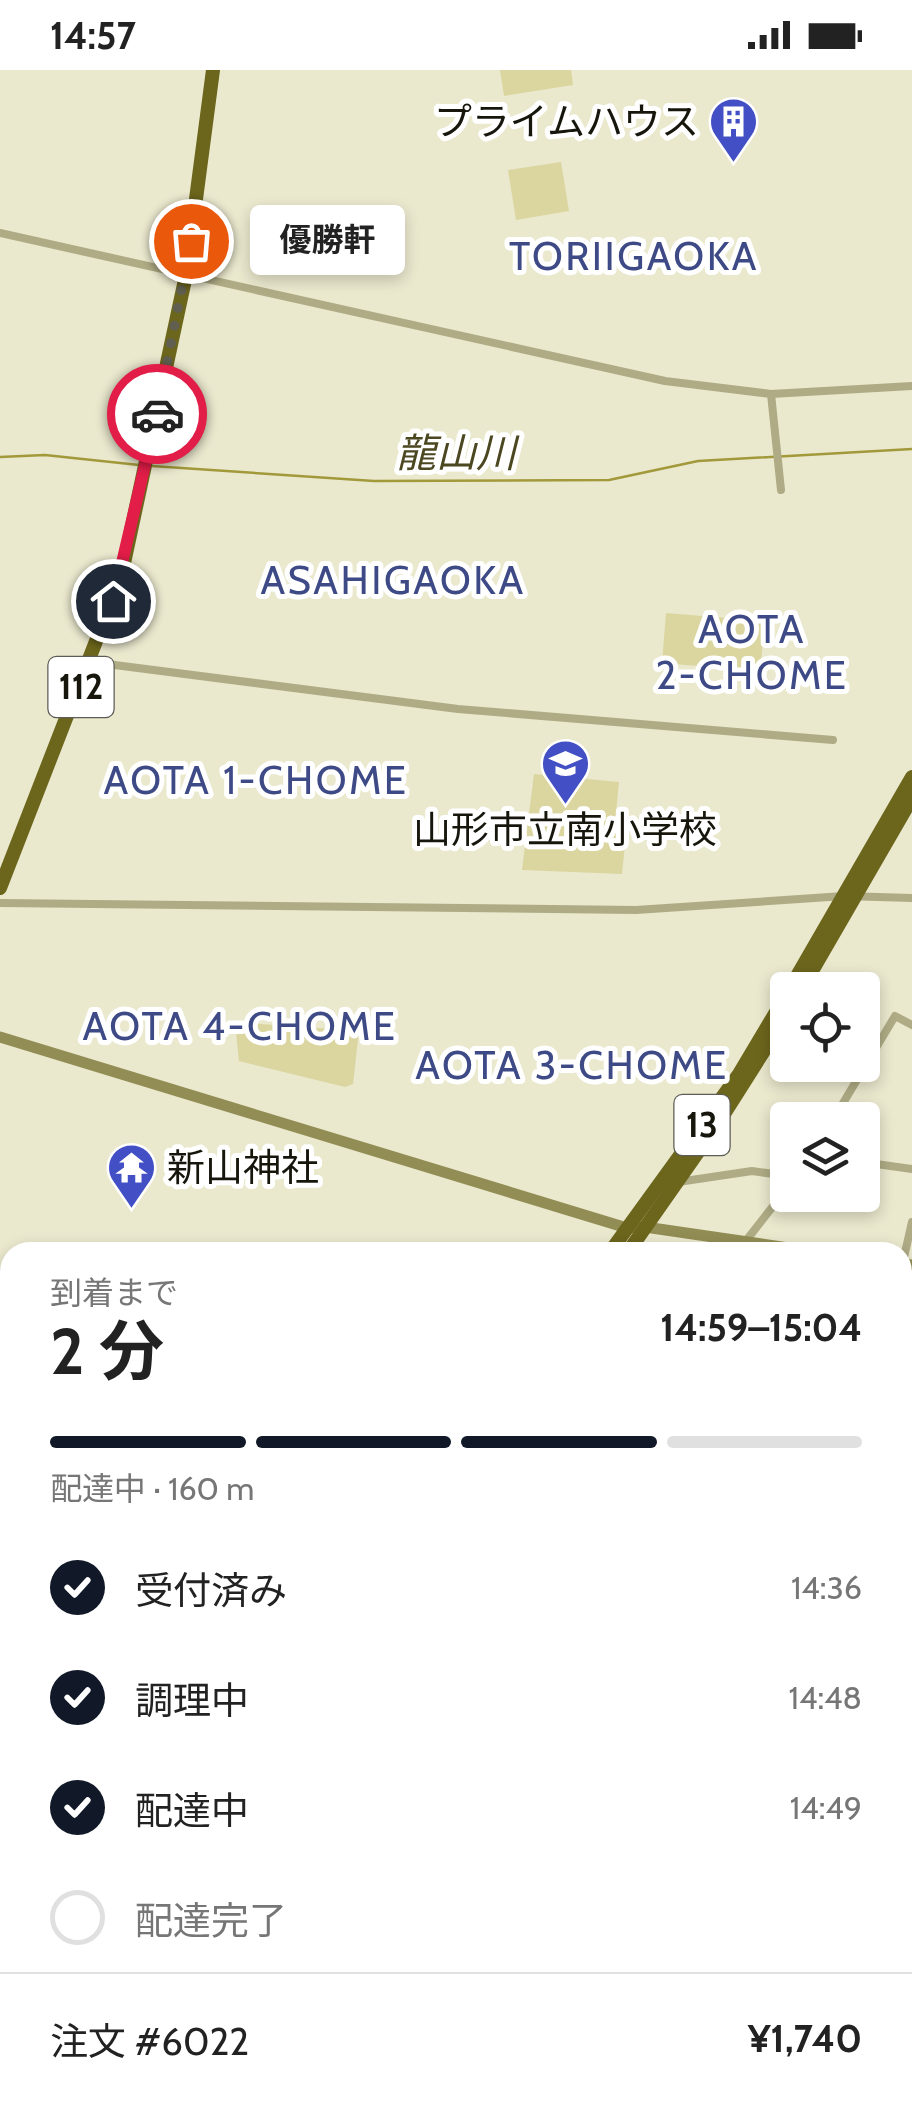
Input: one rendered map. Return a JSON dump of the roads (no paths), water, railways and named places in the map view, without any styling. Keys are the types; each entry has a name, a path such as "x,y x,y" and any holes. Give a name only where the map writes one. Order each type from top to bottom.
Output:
{"highway":[{"name":"112","path":"0,888 121,577 186,275 213,70"},
{"name":"13","path":"811,972 912,777"},
{"name":"13","path":"801,972 912,798"},
{"name":"13","path":"617,1242 739,1074 770,1021"},
{"name":"13","path":"635,1242 717,1126 770,1042"}],"street":[{"path":"0,233 665,380 772,394 912,386"},
{"path":"772,394 781,490"},
{"path":"91,662 458,709 833,740"},
{"path":"0,902 636,910 851,896 912,898"},
{"path":"844,1102 895,1016 912,1025"},
{"path":"0,1037 627,1228 646,1227 745,1242 770,1210"},
{"path":"880,1165 912,1169"},
{"path":"676,1182 752,1171 770,1174"}],"waterway":[{"name":"龍山川","path":"152,466 374,481 609,480 698,461 912,449"},
{"name":"龍山川","path":"0,457 45,455 139,465"}],"place":[{"name":"プライムハウス","path":"734,164"},
{"name":"優勝軒","path":"191,241"},
{"name":"山形市立南小学校","path":"565,806"},
{"name":"新山神社","path":"132,1210"}],"district":[{"name":"TORIIGAOKA","path":"634,256"},
{"name":"ASAHIGAOKA","path":"393,580"},
{"name":"AOTA 2-CHOME","path":"752,652"},
{"name":"AOTA 1-CHOME","path":"256,780"},
{"name":"AOTA 4-CHOME","path":"240,1026"},
{"name":"AOTA 3-CHOME","path":"572,1065"}]}
